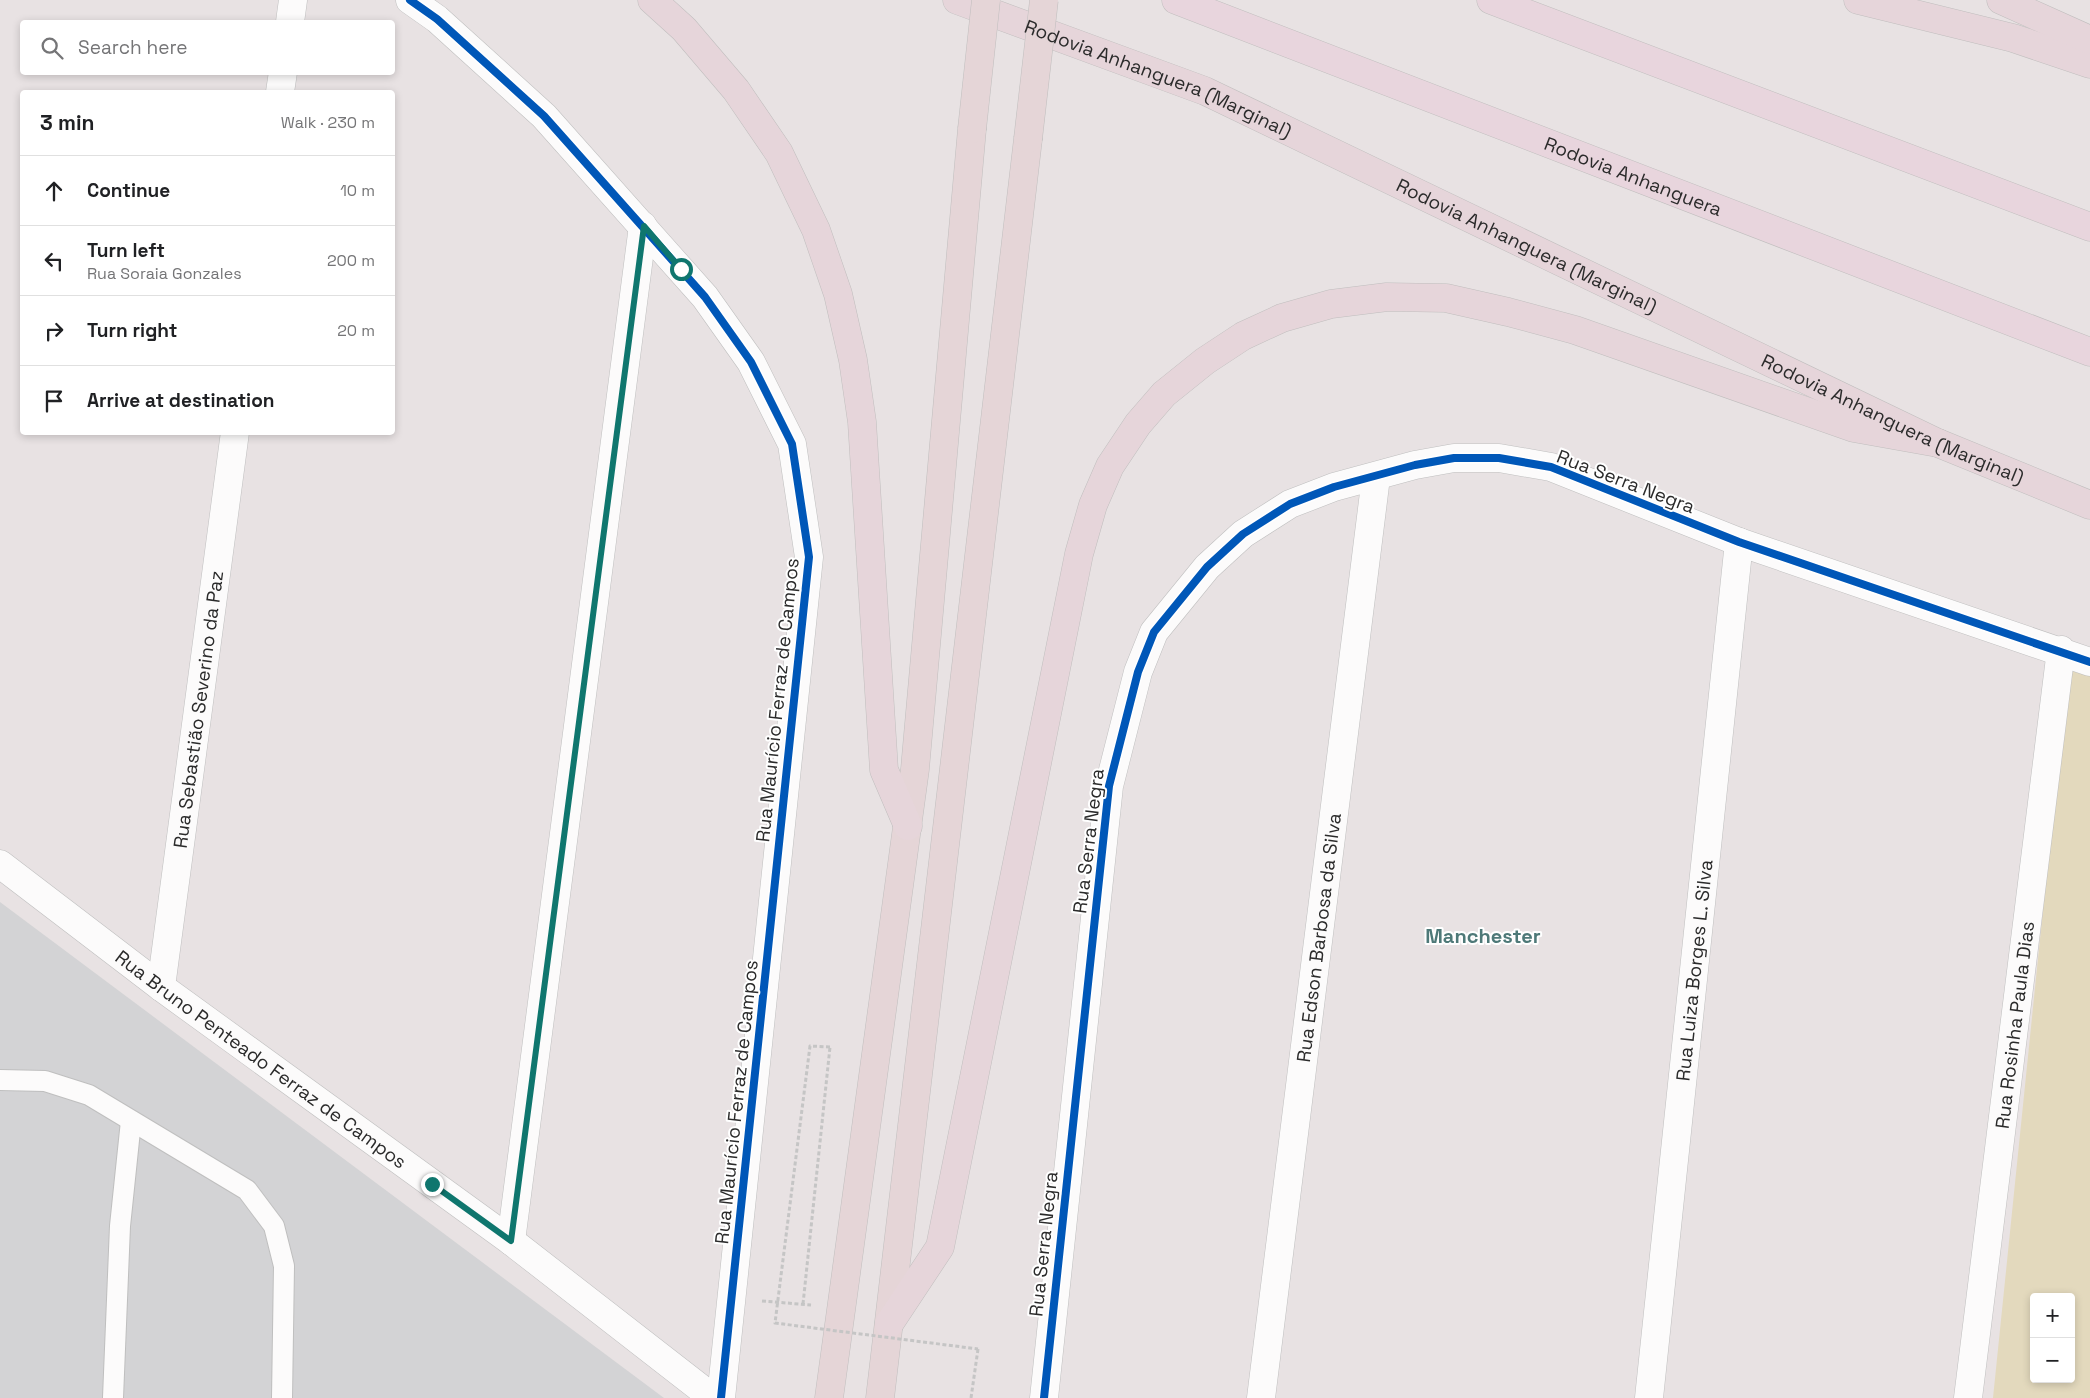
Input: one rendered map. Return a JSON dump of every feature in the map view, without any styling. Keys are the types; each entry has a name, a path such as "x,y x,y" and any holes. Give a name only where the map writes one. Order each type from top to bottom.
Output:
{"highway":[{"path":"652,0 684,29 736,90 779,153 816,230 838,294 853,360 862,422 884,770 908,826"},
{"name":"Rodovia Anhanguera (Marginal)","path":"958,0 1204,91 1938,443 2090,505"},
{"name":"Rodovia Anhanguera","path":"1176,0 2090,352"},
{"path":"1491,0 2090,226"},
{"path":"1858,0 2013,38 2090,64"},
{"path":"2001,0 2090,40"},
{"path":"889,1324 940,1247 1079,554 1093,505 1110,466 1138,424 1164,394 1205,361 1243,336 1282,318 1331,304 1387,297 1446,298 1575,330 1854,428 1938,443"}],"main road":[{"path":"829,1398 908,826 972,129 986,0"},
{"path":"880,1398 1044,0"}],"street":[{"path":"290,20 293,0"},
{"name":"Rua Maurício Ferraz de Campos","path":"410,0 437,19 544,116 644,226 705,297 751,362 792,444 809,557 721,1398"},
{"path":"280,90 283,75"},
{"path":"511,1241 644,226"},
{"name":"Rua Sebastião Severino da Paz","path":"161,987 235,435"},
{"name":"Rua Serra Negra","path":"1044,1398 1109,786 1138,672 1154,632 1207,567 1243,534 1290,504 1334,487 1415,465 1454,458 1499,458 1550,467 1739,542 2061,650 2090,662"},
{"name":"Rua Edson Barbosa da Silva","path":"1261,1398 1376,477"},
{"name":"Rua Luiza Borges L. Silva","path":"1649,1398 1739,542"},
{"name":"Rua Rosinha Paula Dias","path":"1968,1398 2061,650"},
{"name":"Rua Bruno Penteado Ferraz de Campos","path":"0,864 161,987 511,1241 713,1398"}],"lane":[{"path":"0,1080 46,1081 89,1095 247,1190 274,1226 284,1266 282,1398"},
{"path":"113,1398 120,1226 131,1121"}],"path":[{"path":"803,1304 830,1047 810,1046 775,1323 978,1349 971,1398"},
{"path":"732,1298 842,1308"}],"shaded area":[{"path":"2068,666 2090,673 2090,1398 1993,1398"},
{"path":"0,902 664,1398 0,1398"}],"cycle path":[{"path":"410,0 437,19 544,116 705,297 751,362 792,444 809,557 721,1398"},
{"path":"1044,1398 1109,786 1138,672 1154,632 1207,567 1243,534 1290,504 1334,487 1415,465 1454,458 1499,458 1551,467 1739,542 2090,662"}],"district":[{"name":"Manchester","path":"1483,936"}],"route":[{"path":"432,1184 511,1241 644,226 681,269"}]}
